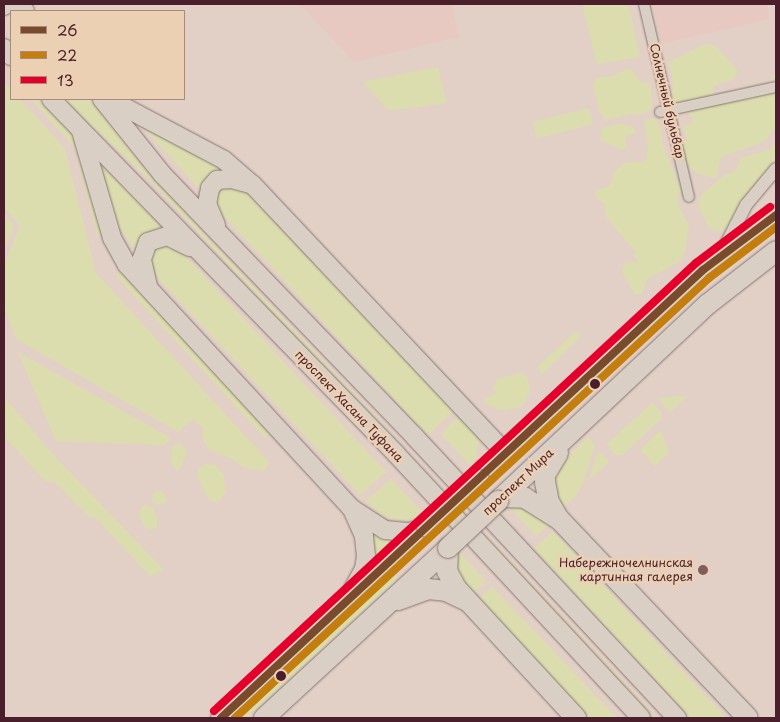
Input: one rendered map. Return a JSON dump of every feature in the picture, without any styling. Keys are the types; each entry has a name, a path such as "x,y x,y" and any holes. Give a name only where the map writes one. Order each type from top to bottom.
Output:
{"main road":[{"name":"проспект Хасана Туфана","path":"52,100 396,454 641,718"},
{"name":"проспект Хасана Туфана","path":"103,100 162,174 677,718"},
{"path":"111,100 224,160 252,184 506,454"},
{"path":"81,130 112,238 128,265 351,508 373,525 391,531 410,532 427,527"},
{"path":"220,234 207,204 210,188 218,180 232,179 252,184"},
{"path":"221,718 720,255 776,215"},
{"path":"149,289 142,260 148,242 167,236 200,252"},
{"name":"проспект Мира","path":"264,718 708,304 776,251"},
{"path":"559,519 550,502 545,475 570,433"},
{"path":"500,499 525,498 559,519 748,718"},
{"path":"344,605 364,569 366,556 364,536 351,508"},
{"path":"448,548 447,571 469,603 576,718"},
{"path":"387,605 428,589 446,591 469,603"}],"street":[{"name":"Солнечный бульвар","path":"644,4 665,111 689,197"},
{"path":"665,111 776,87"},
{"path":"720,255 746,205 776,169"}],"shaded area":[{"path":"299,4 452,4 459,37 354,62"},
{"path":"652,4 767,4 770,19 661,44"}],"green space":[{"path":"582,4 628,4 640,57 597,64"},
{"path":"703,45 715,45 738,71 734,79 713,86 716,104 775,91 771,78 776,74 776,128 763,142 721,157 716,179 694,172 679,150 680,144 688,140 683,127 692,123 694,118 673,101 671,95 674,88 669,62"},
{"path":"438,67 446,103 389,111 363,82"},
{"path":"631,68 639,81 651,85 652,109 641,115 631,114 606,120 600,113 593,86 596,78 609,77"},
{"path":"4,80 10,88 10,100 21,100 65,149 96,273 269,462 265,471 245,468 234,460 208,449 202,438 204,429 193,419 178,432 16,339 4,307 4,265 20,226 4,207"},
{"path":"32,100 39,100 77,141 103,234 97,235 75,148"},
{"path":"64,100 90,100 151,177 656,718 651,718 147,177"},
{"path":"589,108 593,124 537,138 533,122"},
{"path":"654,118 661,128 663,146 681,189 677,202 689,226 685,251 679,262 647,279 642,294 635,294 622,272 625,263 639,262 633,255 636,252 606,217 604,203 596,198 595,191 610,186 614,173 624,163 646,161 648,145 644,123 647,119"},
{"path":"620,123 634,127 635,132 625,138 627,147 622,150 600,140 602,128"},
{"path":"140,124 213,161 225,172 203,193"},
{"path":"776,139 776,161 738,206 731,224 721,232 708,227 699,208 700,196 726,174 735,172 741,158 771,149"},
{"path":"103,163 162,229 144,236 136,252 117,223 101,165"},
{"path":"239,185 454,410 428,435 214,205 219,186"},
{"path":"4,214 14,226 4,252"},
{"path":"174,244 386,472 360,495 150,269 151,247"},
{"path":"120,271 270,433 265,438 116,276"},
{"path":"575,332 582,335 541,375 538,367"},
{"path":"18,352 171,438 165,445 56,441"},
{"path":"523,372 528,379 530,393 521,407 501,410 486,404 484,399 496,393 493,387 497,379"},
{"path":"688,396 670,412 657,398"},
{"path":"4,397 58,460 164,570 150,576 95,517 89,517 55,482 45,481 4,436"},
{"path":"652,403 661,412 661,419 622,455 616,455 606,445"},
{"path":"459,416 479,440 476,458 470,465 441,434"},
{"path":"661,430 669,453 655,466 640,450"},
{"path":"588,437 595,445 583,483 577,494 564,507 551,488 559,465"},
{"path":"178,444 185,448 187,453 178,472 171,462 172,447"},
{"path":"600,452 609,462 589,480 597,455"},
{"path":"206,464 216,465 224,476 226,492 218,503 209,500 197,476 199,468"},
{"path":"391,479 421,511 415,517 408,520 391,519 379,513 366,501"},
{"path":"156,491 162,491 166,498 162,505 156,505 152,501 152,495"},
{"path":"146,504 153,509 157,519 157,527 151,530 145,527 140,517 140,509"},
{"path":"513,505 529,507 548,526 536,536 510,508"},
{"path":"368,530 395,539 374,558 374,543"},
{"path":"553,531 726,718 691,718 534,549"},
{"path":"460,553 486,581 470,596 451,562"},
{"path":"392,576 396,576 396,580 246,718 239,718"},
{"path":"492,587 617,718 583,718 475,602"}],"transit line":[{"name":"13","path":"214,711 696,263 770,207"},
{"name":"26","path":"221,718 703,270 776,215"},
{"name":"22","path":"235,718 709,278 776,227"}],"place":[{"name":"Набережночелнинская картинная галерея","path":"703,570"}]}
